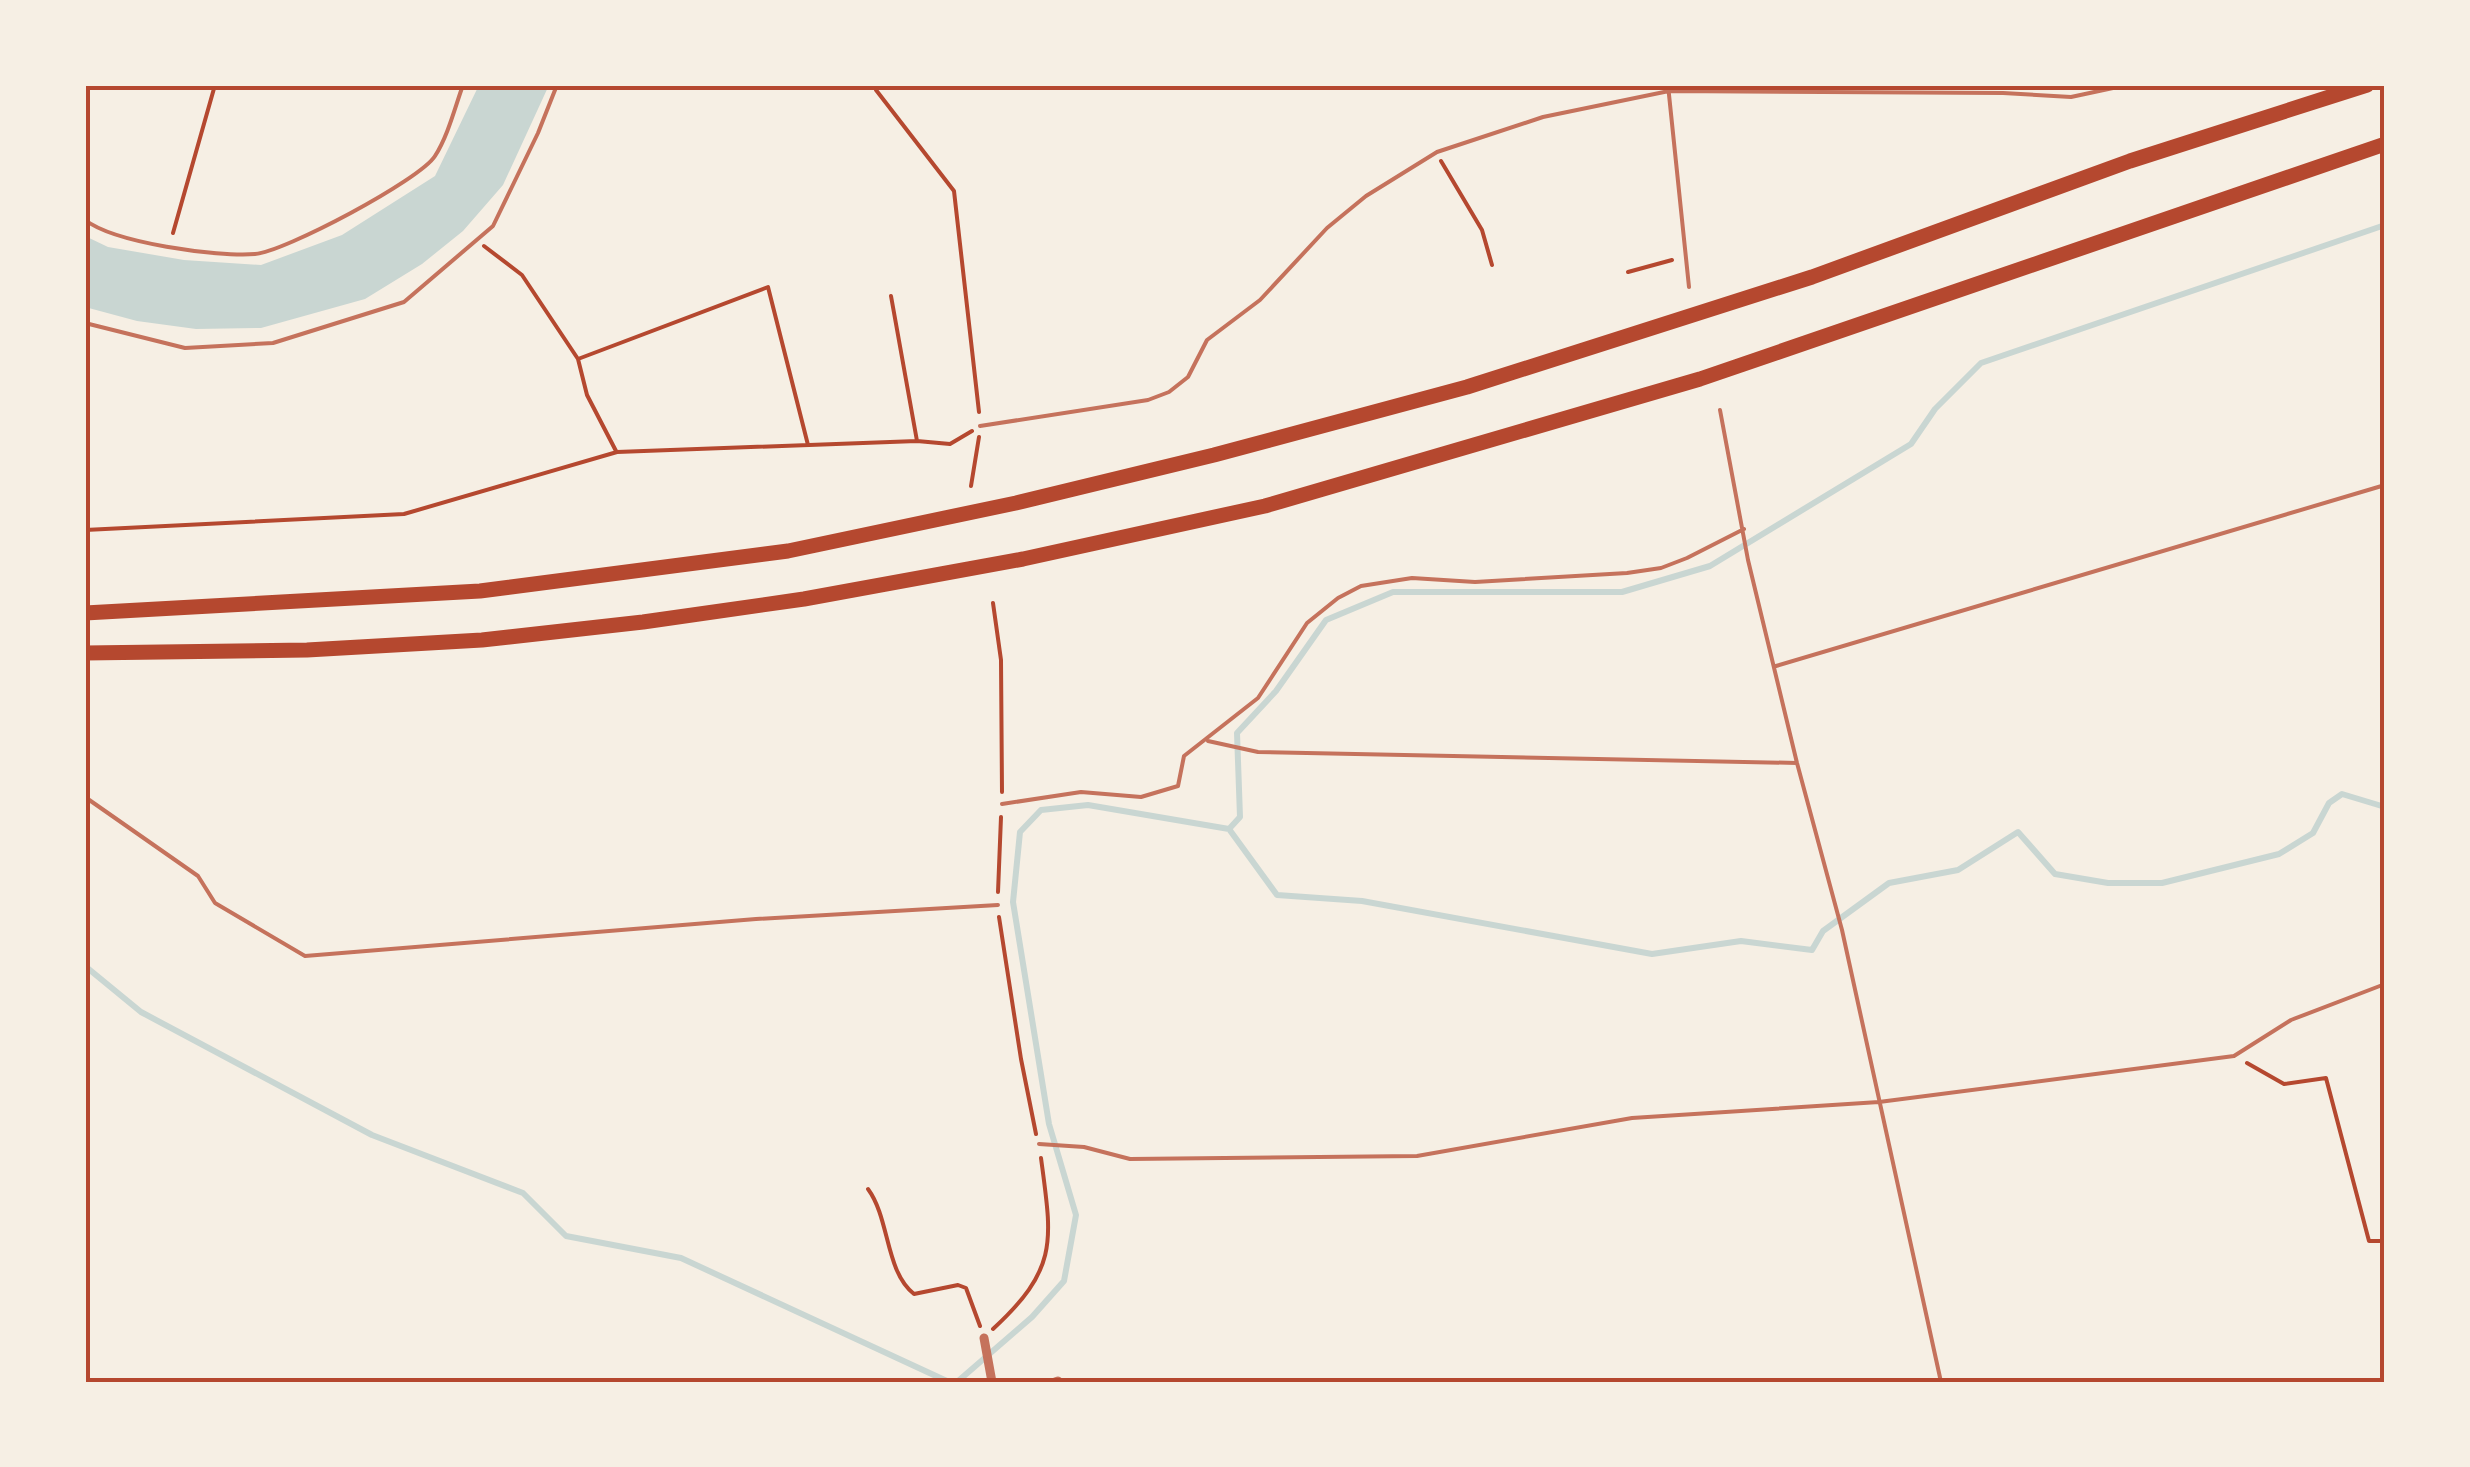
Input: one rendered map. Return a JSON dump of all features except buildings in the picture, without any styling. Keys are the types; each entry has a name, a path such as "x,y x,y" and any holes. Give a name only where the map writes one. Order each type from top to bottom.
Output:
{"highway":[{"path":"85,614 499,589 788,552 1016,503 1468,387 1812,277 2130,161 2367,85"},
{"path":"85,653 306,650 482,640 643,622 804,599 981,567 1190,522 1302,496 1700,379 2385,144"}],"street":[{"path":"984,1338 992,1382"}],"lane":[{"path":"85,220 98,230 169,248 258,254 310,233 385,193 434,158 464,85"},
{"path":"85,323 185,348 273,343 404,302 492,226 557,85"},
{"path":"980,426 1148,400 1169,392 1188,377 1208,340 1260,300 1326,228 1366,196 1436,152 1544,117 1669,88 2071,97 2128,85"},
{"path":"1669,88 1690,287"},
{"path":"1720,410 1747,551 1797,763 1842,930 1942,1382"},
{"path":"1776,666 2385,485"},
{"path":"1002,804 1081,792 1140,797 1178,786 1184,756 1258,698 1307,623 1338,598 1361,586 1412,578 1476,582 1661,568 1744,529"},
{"path":"1206,740 1258,752 1797,763"},
{"path":"85,797 198,876 214,903 305,956 756,919 998,906"},
{"path":"1038,1144 1084,1147 1130,1159 1417,1156 1632,1118 1880,1102 2234,1056 2292,1020 2385,984"}],"path":[{"path":"169,248 215,85"},
{"path":"876,85 954,190 980,426 971,486"},
{"path":"1436,152 1482,230 1492,265"},
{"path":"478,241 522,276 578,359 588,394 617,452"},
{"path":"1628,272 1686,255"},
{"path":"578,359 768,287 808,445"},
{"path":"891,296 917,441"},
{"path":"85,530 404,514 617,452 917,441 950,444 980,426"},
{"path":"868,1189 878,1202 902,1284 914,1294 958,1285 966,1288 984,1338 1020,1304 1043,1266 1050,1230 998,906 1001,660 993,603"},
{"path":"2234,1056 2284,1084 2326,1078 2369,1241 2385,1241"}],"shaded area":[{"path":"479,85 549,85 503,185 463,231 422,264 365,299 261,328 196,329 137,321 85,307 85,236 108,247 184,260 261,265 342,235 435,176"}],"waterway":[{"path":"1229,829 1240,817 1237,733 1276,691 1326,620 1393,592 1622,592 1710,566 1911,444 1935,409 1981,363 2385,225"},
{"path":"957,1382 1032,1317 1064,1281 1076,1215 1049,1124 1013,902 1020,832 1041,810 1088,805 1229,829 1277,895 1362,901 1652,954 1741,941 1812,950 1823,931 1889,883 1958,870 2018,832 2055,874 2108,883 2162,883 2279,854 2313,833 2329,803 2342,794 2385,807"},
{"path":"85,966 141,1012 372,1135 523,1193 566,1236 681,1258 949,1382"}]}
